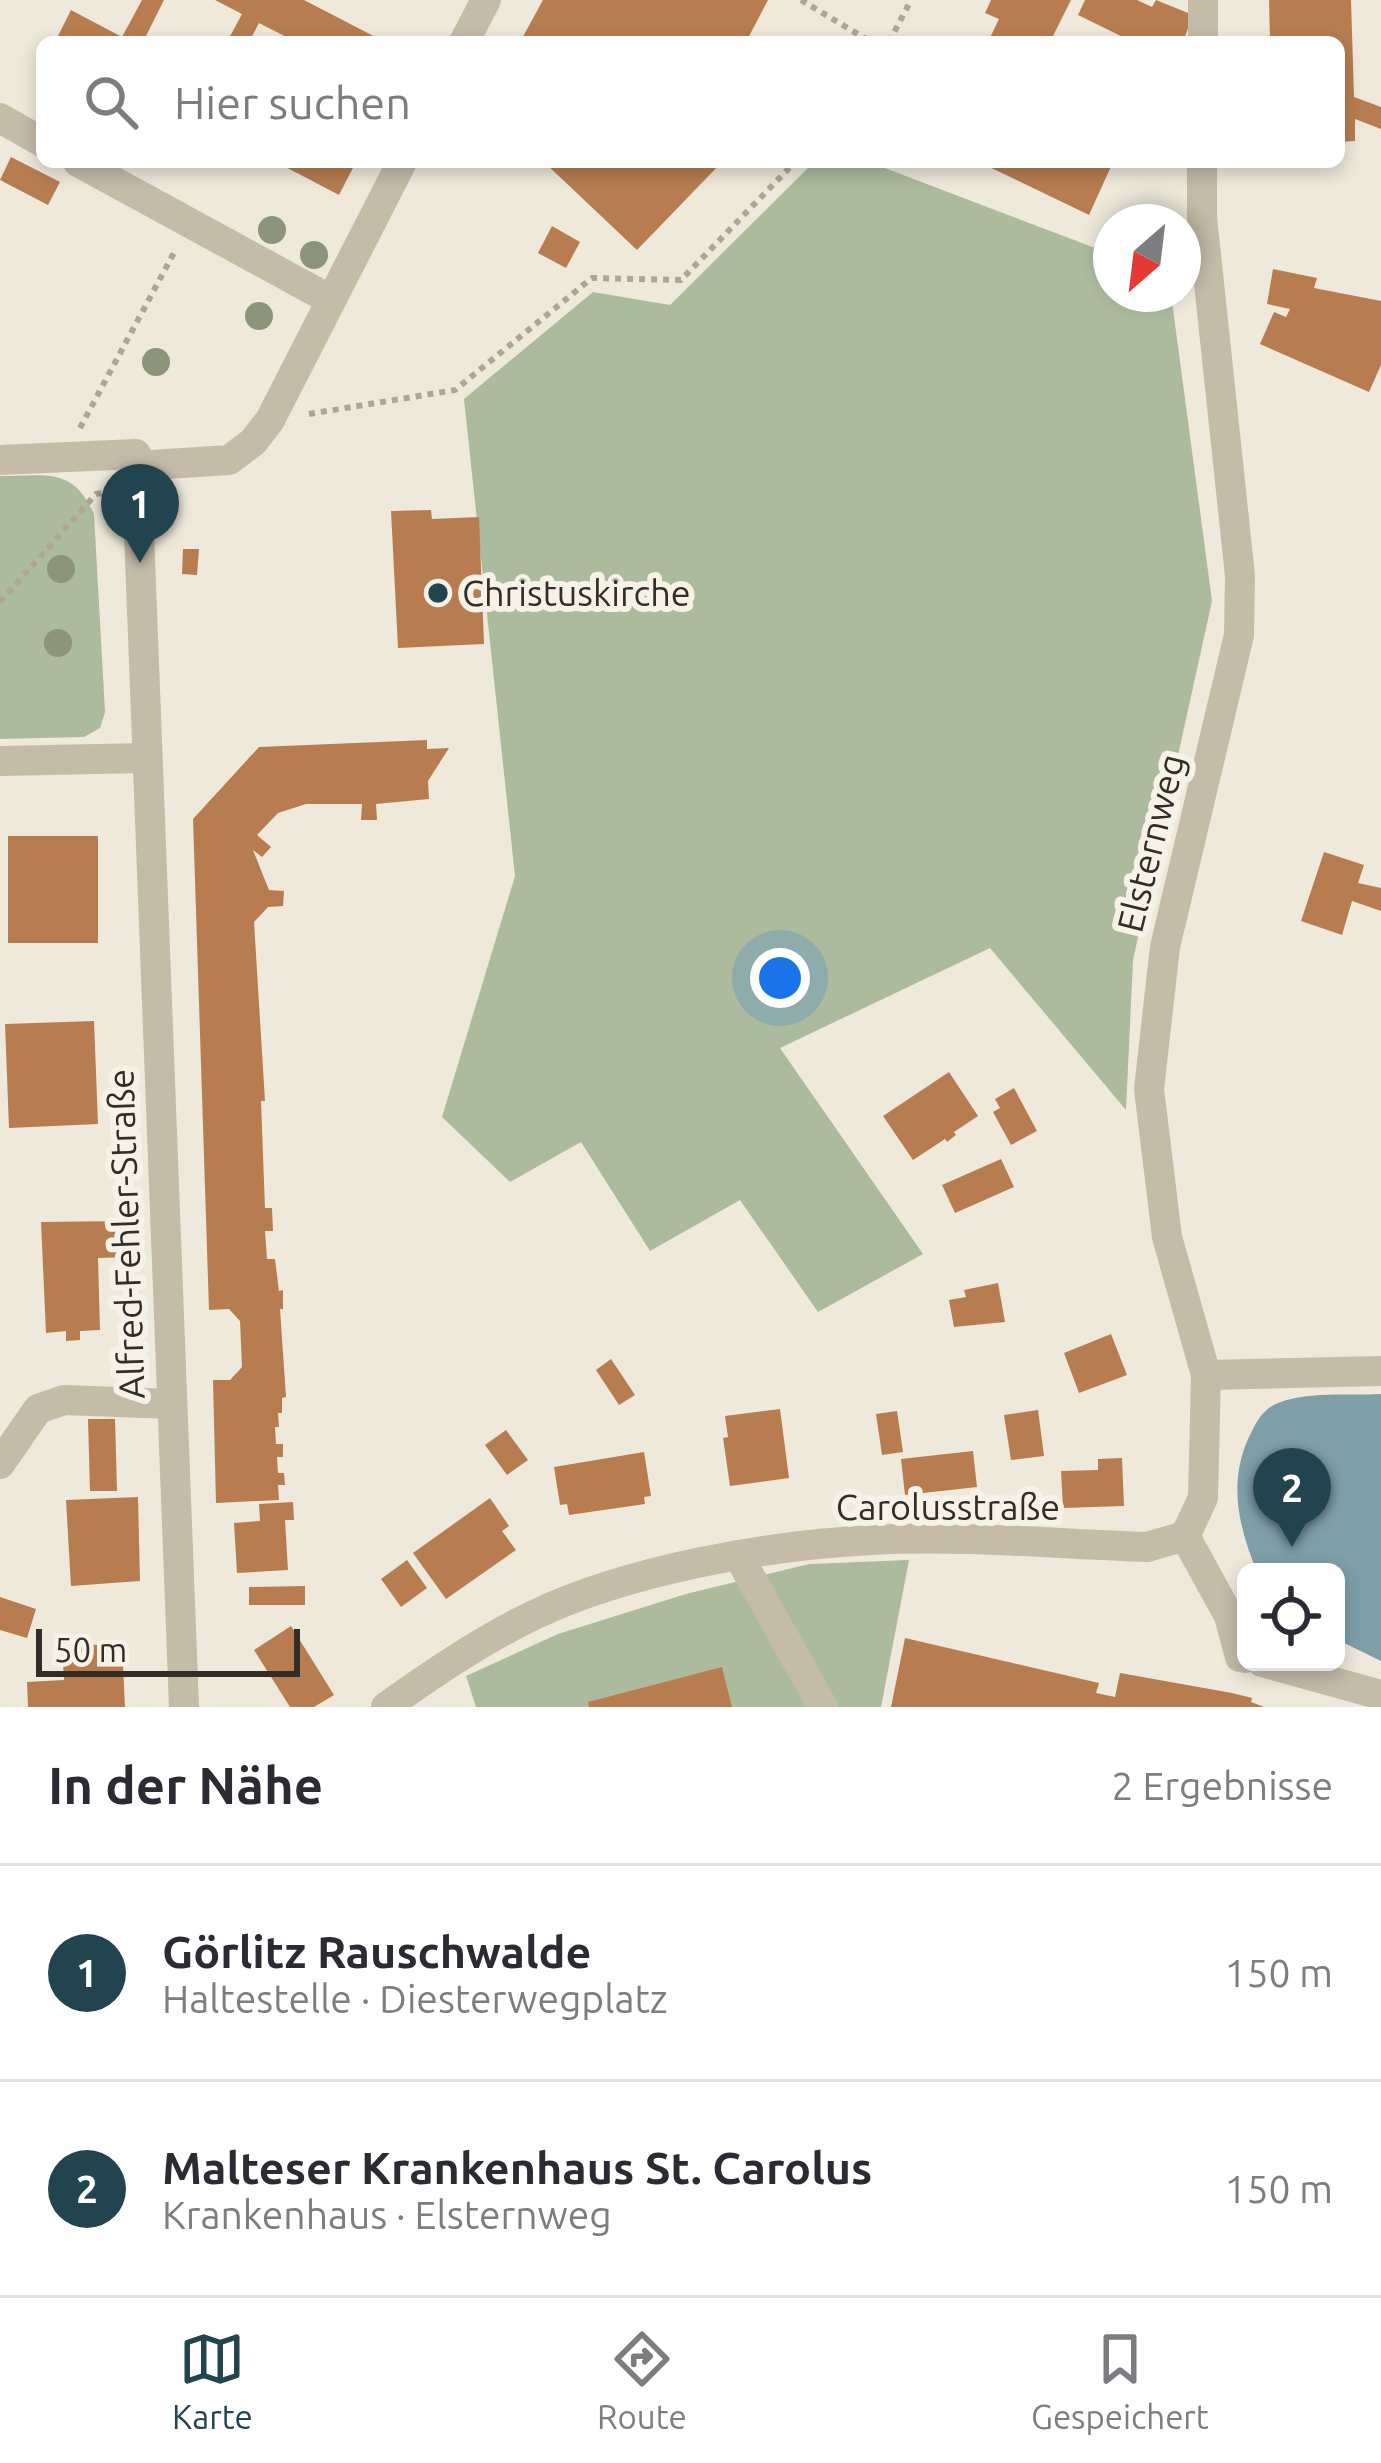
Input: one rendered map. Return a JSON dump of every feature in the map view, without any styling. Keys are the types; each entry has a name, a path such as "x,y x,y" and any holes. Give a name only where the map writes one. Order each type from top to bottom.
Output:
{"street":[{"path":"467,36 486,0"},
{"path":"1203,0 1203,36"},
{"path":"0,118 36,139"},
{"path":"89,168 331,300"},
{"path":"0,460 136,454 137,477 229,460 253,442 270,420 399,168"},
{"name":"Elsternweg","path":"1185,1536 1203,1498 1206,1375 1166,1238 1149,1089 1165,946 1239,634 1240,576 1202,217 1202,168"},
{"name":"Alfred-Fehler-Straße","path":"137,477 184,1707"},
{"path":"0,761 146,758"},
{"path":"1206,1375 1381,1371"},
{"path":"0,1464 38,1408 64,1400 172,1403"},
{"path":"1185,1536 1229,1616 1237,1646"},
{"name":"Carolusstraße","path":"386,1707 536,1614 626,1582 716,1558 873,1540 1147,1547 1185,1536"},
{"path":"738,1556 823,1707"},
{"path":"1294,1671 1381,1695"}],"path":[{"path":"801,0 861,36"},
{"path":"892,36 911,0"},
{"path":"270,420 455,390 592,278 681,280 790,168"},
{"path":"64,457 189,224"},
{"path":"0,602 96,494 137,477"}],"green space":[{"path":"808,168 885,168 1093,247 1093,312 1173,312 1212,601 1133,960 1126,1110 990,948 780,1048 923,1254 818,1312 740,1200 650,1251 581,1142 510,1182 442,1117 515,876 464,399 593,292 670,305"},
{"path":"44,475 67,481 94,514 105,712 100,728 84,737 0,739 0,476"},
{"path":"909,1560 881,1707 476,1707 466,1676 558,1634 686,1594 809,1564"}],"water":[{"path":"1381,1394 1381,1661 1345,1643 1345,1563 1254,1563 1244,1536 1238,1482 1253,1429 1274,1405 1316,1395"}],"building":[{"path":"142,0 164,0 146,36 123,36"},
{"path":"215,0 304,0 373,36 284,36 259,23 252,36 230,36 242,14"},
{"path":"543,0 768,0 749,36 523,36"},
{"path":"991,0 1071,0 1053,36 991,36 999,19 985,13"},
{"path":"1085,0 1137,0 1152,7 1156,0 1193,15 1185,36 1121,36 1078,15"},
{"path":"1269,0 1351,0 1354,97 1381,107 1381,129 1355,119 1355,141 1345,142 1345,36 1270,36"},
{"path":"71,10 120,36 58,36"},
{"path":"11,157 60,182 48,205 0,180"},
{"path":"287,168 353,168 339,195"},
{"path":"550,168 716,168 637,250"},
{"path":"991,168 1110,168 1089,215"},
{"path":"552,226 580,242 566,268 538,253"},
{"path":"1273,269 1317,278 1314,288 1381,301 1381,365 1369,392 1260,344 1274,312 1286,317 1290,309 1267,304"},
{"name":"Christuskirche","path":"431,510 432,519 479,517 484,644 398,648 391,511"},
{"path":"183,549 199,549 197,575 182,574"},
{"path":"427,740 427,749 449,748 428,781 429,799 376,804 377,820 361,820 362,804 306,804 278,813 257,835 271,847 262,857 253,850 269,890 284,891 283,906 268,907 254,922 265,1101 261,1101 265,1208 272,1208 273,1231 265,1231 267,1259 275,1259 279,1291 283,1290 286,1397 278,1413 279,1427 275,1427 276,1444 283,1444 283,1457 277,1457 285,1485 278,1485 279,1500 216,1503 213,1380 230,1380 242,1367 240,1321 229,1309 209,1310 193,819 259,747"},
{"path":"8,836 98,836 98,943 8,943"},
{"path":"1324,852 1364,865 1358,883 1381,888 1381,911 1352,901 1342,935 1301,921"},
{"path":"94,1021 98,1124 9,1128 5,1024"},
{"path":"949,1072 978,1116 947,1142 913,1160 883,1116"},
{"path":"1014,1088 1037,1131 1011,1145 993,1112 1000,1108 995,1099"},
{"path":"1001,1159 1014,1187 955,1213 942,1185"},
{"path":"126,1221 128,1257 98,1258 100,1330 80,1331 80,1340 66,1341 66,1331 46,1333 41,1222"},
{"path":"998,1283 1005,1322 954,1327 949,1300 966,1297 964,1290"},
{"path":"1111,1334 1127,1375 1079,1393 1064,1353"},
{"path":"611,1359 635,1395 619,1405 596,1370"},
{"path":"780,1409 789,1478 730,1486 725,1416"},
{"path":"1038,1410 1044,1456 1011,1460 1004,1415"},
{"path":"897,1411 903,1452 882,1455 876,1414"},
{"path":"88,1419 115,1419 117,1491 90,1491"},
{"path":"506,1430 528,1460 507,1475 485,1445"},
{"path":"973,1451 977,1487 905,1495 901,1459"},
{"path":"644,1452 651,1496 644,1497 645,1504 569,1515 567,1504 560,1505 554,1467"},
{"path":"1122,1458 1124,1506 1063,1508 1061,1471 1098,1470 1098,1459"},
{"path":"138,1497 140,1581 71,1586 66,1500"},
{"path":"490,1498 509,1526 502,1531 516,1550 446,1599 413,1553"},
{"path":"293,1502 294,1520 285,1520 288,1570 237,1573 234,1523 260,1521 259,1504"},
{"path":"407,1560 427,1588 401,1607 381,1579"},
{"path":"305,1586 305,1605 249,1605 249,1587"},
{"path":"0,1597 36,1609 27,1638 0,1630"},
{"path":"291,1626 334,1695 314,1707 290,1707 254,1650"},
{"path":"905,1638 1099,1683 1096,1693 1115,1697 1120,1673 1232,1693 1264,1707 891,1707"},
{"path":"122,1644 125,1707 28,1707 27,1682 64,1680 62,1646"},
{"path":"722,1667 732,1707 589,1707 588,1702"}],"place":[{"name":"Görlitz Rauschwalde","path":"140,563"},
{"name":"Christuskirche","path":"438,593"},
{"name":"Malteser Krankenhaus St. Carolus","path":"1292,1547"}]}
